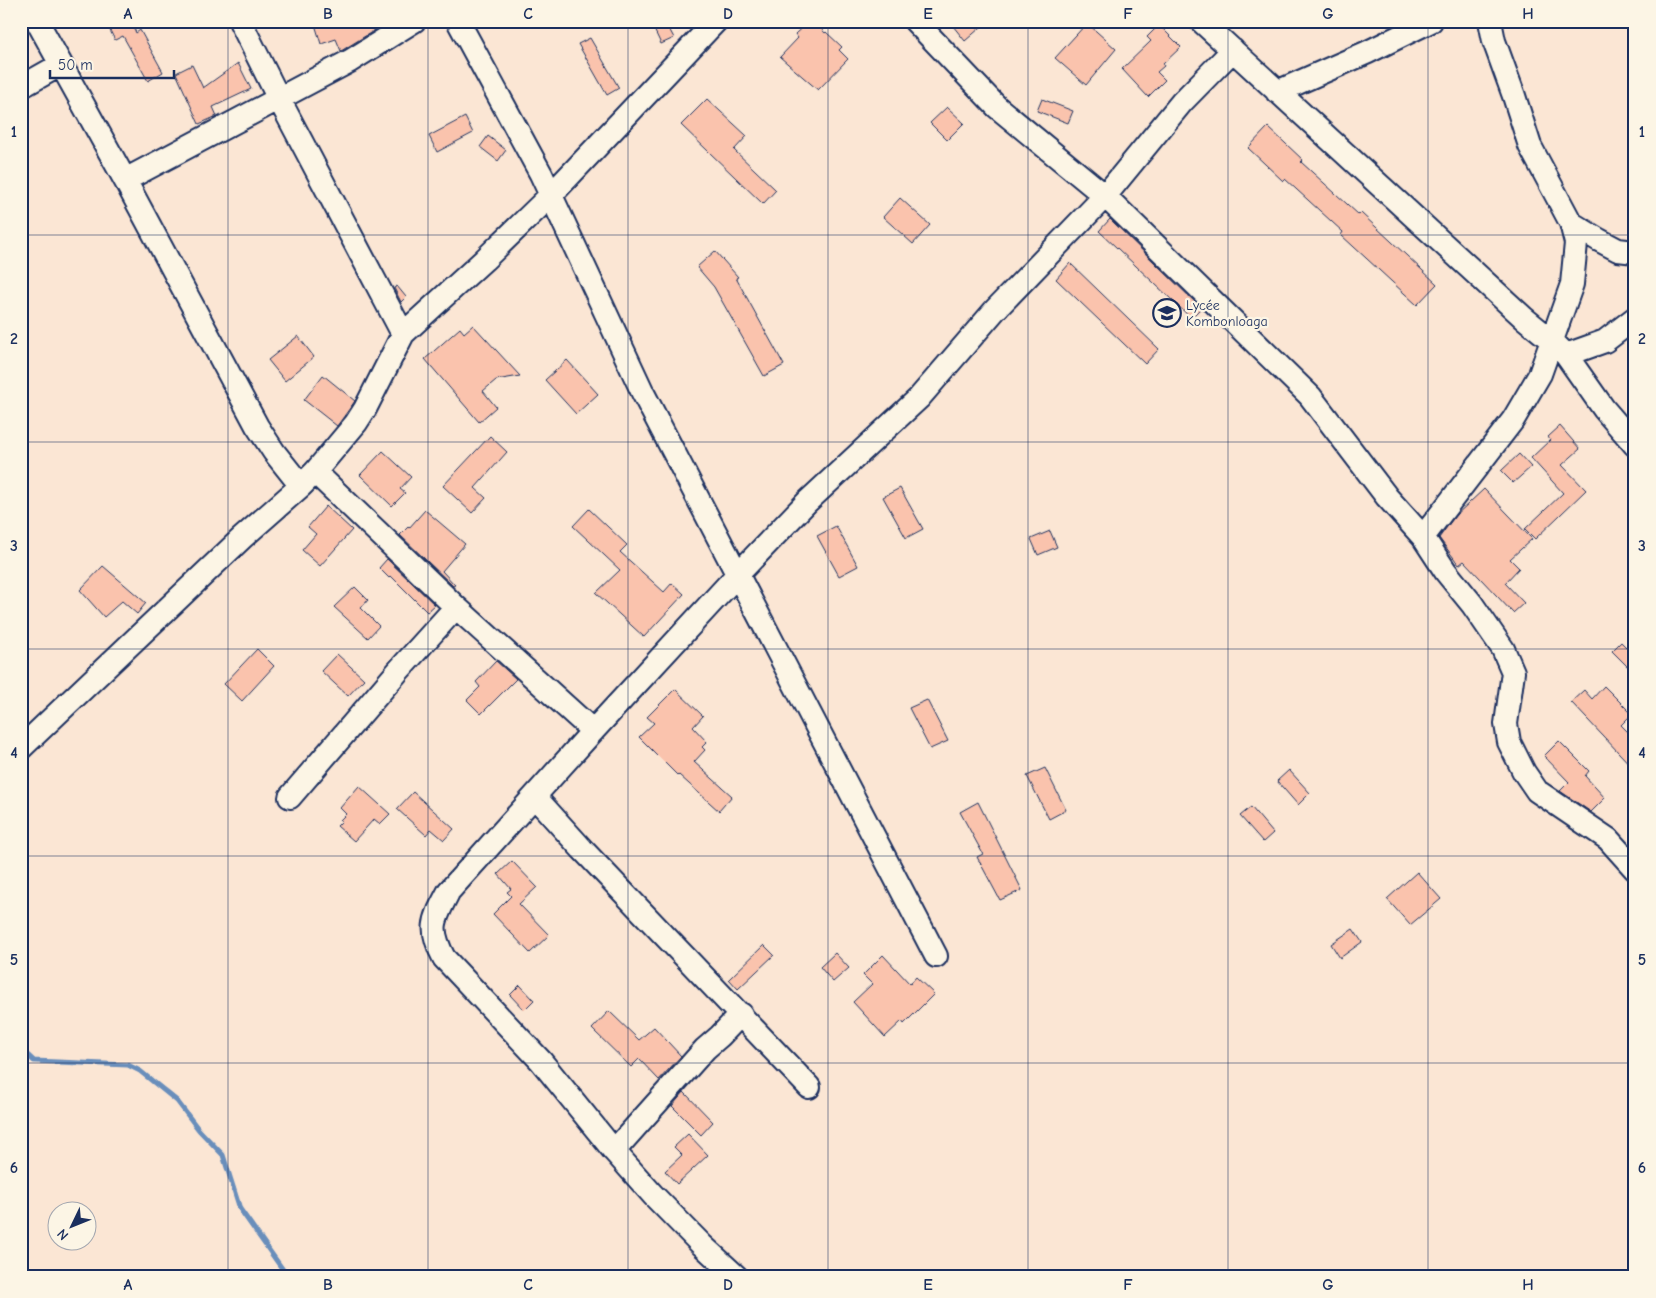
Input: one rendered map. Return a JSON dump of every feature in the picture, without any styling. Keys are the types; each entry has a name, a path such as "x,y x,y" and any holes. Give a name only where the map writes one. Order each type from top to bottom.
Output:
{"street":[{"path":"37,21 60,66 125,180 256,426 274,452 456,607 593,731"},
{"path":"240,21 403,334"},
{"path":"125,180 350,60 414,21"},
{"path":"458,21 537,166 643,394 936,956"},
{"path":"21,748 242,538 308,479 356,423 377,387 403,334 484,260 551,195 716,21"},
{"path":"915,21 997,107 1105,196 1310,396 1387,497 1423,537 1446,572 1472,604 1503,649 1513,672 1506,724 1509,742 1524,772 1537,791 1608,839 1635,868"},
{"path":"1201,21 1524,318 1559,347 1604,409 1635,445"},
{"path":"1277,92 1368,52 1431,21"},
{"path":"1423,537 1513,420 1540,374 1559,347 1572,284 1576,243 1571,223 1530,146 1494,42 1490,21"},
{"path":"737,1277 678,1220 614,1151 541,1061 444,958 436,943 433,929 438,911 449,891 737,575 807,502 919,398 995,310 1105,196 1182,102 1233,50"},
{"path":"21,87 60,66"},
{"path":"1571,223 1618,250 1635,252"},
{"path":"1559,347 1605,342 1635,318"},
{"path":"290,796 456,607"},
{"path":"535,797 809,1087"},
{"path":"614,1151 705,1049 741,1014"}],"building":[{"path":"105,21 131,21 136,33 140,30 163,72 148,81 123,36 115,40"},
{"path":"314,21 371,21 375,30 341,51 336,39 321,44"},
{"path":"650,21 665,21 674,38 661,44"},
{"path":"809,21 814,21 842,47 839,50 848,59 818,90 780,57 798,38 795,34"},
{"path":"949,21 988,21 965,41"},
{"path":"1087,23 1116,49 1086,85 1055,58"},
{"path":"1159,25 1181,47 1157,72 1165,80 1148,97 1122,69 1151,41 1147,37"},
{"path":"590,38 619,88 607,95 578,44"},
{"path":"238,63 251,89 213,107 217,116 199,124 176,73 192,65 203,88"},
{"path":"707,99 747,136 734,150 776,190 763,204 681,125"},
{"path":"1042,99 1073,111 1068,123 1037,111"},
{"path":"947,107 964,123 947,140 930,123"},
{"path":"465,117 473,133 437,152 429,136"},
{"path":"1268,127 1303,160 1301,162 1359,215 1361,213 1437,284 1417,305 1341,235 1343,232 1285,179 1283,181 1248,148"},
{"path":"488,136 506,150 498,161 480,147"},
{"path":"900,198 930,225 913,244 883,217"},
{"path":"1110,219 1201,308 1191,318 1099,231"},
{"path":"715,251 738,277 736,278 784,365 764,376 714,287 697,267"},
{"path":"1070,263 1159,349 1145,364 1056,279"},
{"path":"397,286 406,297 401,302 394,288"},
{"path":"473,325 520,376 496,380 483,391 496,407 479,422 425,359 460,328 464,333"},
{"path":"298,336 314,357 285,381 268,360"},
{"path":"567,360 598,394 576,414 545,380"},
{"path":"323,375 355,401 337,426 304,400"},
{"path":"1560,426 1580,449 1562,465 1586,490 1535,539 1525,529 1563,493 1531,458 1550,440 1548,437"},
{"path":"490,436 507,452 475,488 486,498 472,513 443,486"},
{"path":"383,451 411,477 400,489 405,493 392,506 360,475"},
{"path":"1519,454 1531,467 1513,483 1501,471"},
{"path":"900,488 923,529 906,538 883,497"},
{"path":"1484,489 1532,539 1510,559 1519,568 1505,583 1524,603 1513,613 1464,561 1459,565 1439,538 1455,516"},
{"path":"326,506 352,530 320,566 302,550 316,534 308,527"},
{"path":"589,509 627,545 620,552 664,592 672,583 684,594 644,637 596,593 620,570 573,526"},
{"path":"425,510 465,544 442,571 455,585 453,586 400,535"},
{"path":"836,526 858,566 839,576 817,536"},
{"path":"1050,531 1057,547 1038,555 1031,539"},
{"path":"387,559 435,605 427,612 391,576 389,578 379,568"},
{"path":"103,566 146,603 137,614 122,601 104,617 80,590"},
{"path":"355,587 368,600 361,608 379,626 368,638 334,607"},
{"path":"1621,642 1635,656 1635,674 1612,651"},
{"path":"257,649 274,666 242,701 224,684"},
{"path":"337,654 364,679 348,696 321,671"},
{"path":"496,661 516,679 481,714 467,700 480,687 476,682"},
{"path":"1604,686 1632,714 1621,725 1635,739 1635,770 1571,702 1584,690 1592,699"},
{"path":"675,689 703,716 693,727 707,742 702,747 705,750 694,762 732,796 719,811 678,776 639,737 654,723 647,717"},
{"path":"927,700 948,741 930,749 909,708"},
{"path":"1559,741 1589,771 1585,776 1605,798 1591,812 1560,791 1569,782 1544,756"},
{"path":"1045,768 1066,810 1049,819 1027,776"},
{"path":"1289,770 1310,793 1298,805 1277,781"},
{"path":"359,786 390,814 380,824 374,819 354,841 337,826 346,814 340,808"},
{"path":"413,792 454,829 444,840 431,829 426,835 397,809"},
{"path":"978,802 1022,890 1000,900 977,857 983,854 960,812"},
{"path":"1251,807 1273,833 1263,842 1240,816"},
{"path":"512,861 537,887 519,904 549,935 530,953 493,914 511,896 507,892 511,889 498,874"},
{"path":"1417,872 1441,899 1410,925 1387,899"},
{"path":"1353,929 1362,942 1340,958 1331,944"},
{"path":"764,945 774,955 738,989 729,979"},
{"path":"835,953 849,968 833,982 820,967"},
{"path":"883,955 910,984 916,977 934,994 904,1024 902,1021 885,1037 853,1002 872,984 863,975"},
{"path":"520,985 534,1000 524,1010 510,995"},
{"path":"609,1011 639,1040 654,1027 681,1056 659,1080 639,1059 631,1067 592,1029"},
{"path":"684,1092 713,1122 701,1135 672,1106"},
{"path":"688,1134 708,1155 677,1184 665,1171 682,1155 674,1147"}],"waterway":[{"path":"21,1049 34,1061 128,1065 140,1071 177,1101 199,1130 223,1155 240,1209 288,1277"}],"place":[{"name":"Lycée Kombonloaga","path":"1167,313"}]}
